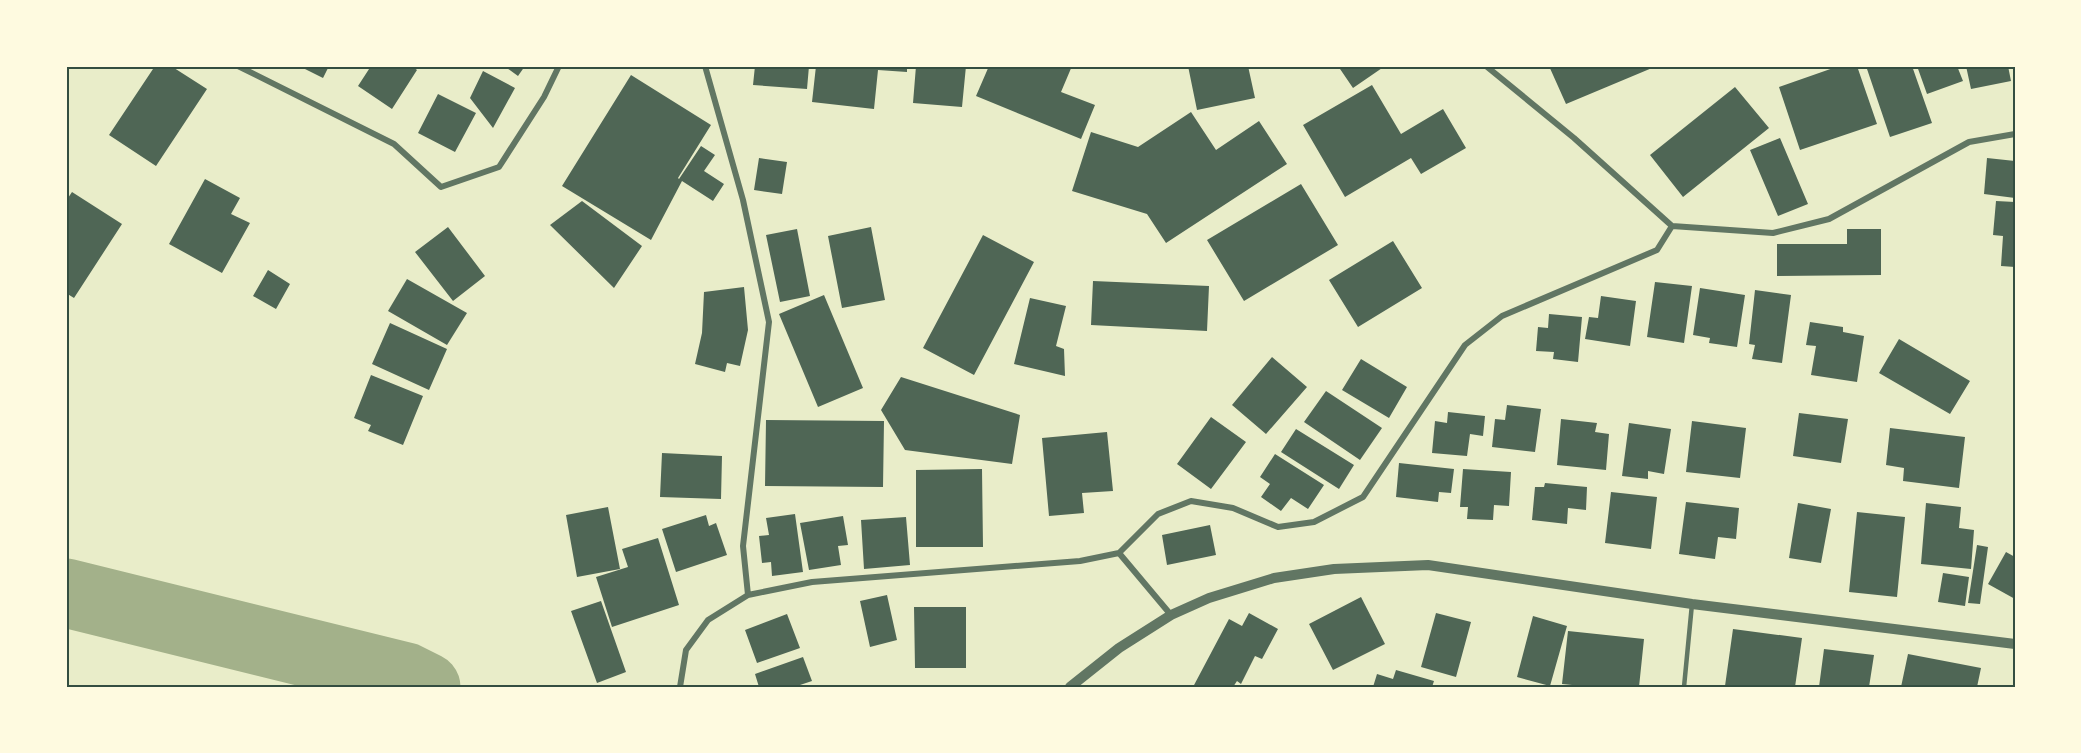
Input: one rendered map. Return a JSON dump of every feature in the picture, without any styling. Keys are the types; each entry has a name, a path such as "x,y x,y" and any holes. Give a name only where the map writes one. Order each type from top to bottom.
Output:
{"street":[{"path":"237,66 394,144 441,187 499,167 544,97 559,66"},
{"path":"705,66 743,200 769,322 743,546 748,595"},
{"path":"1486,66 1574,138 1672,226 1773,233 1829,219 1969,142 2015,134"},
{"path":"680,687 686,650 708,620 748,595 812,582 1080,561 1119,553 1158,514 1191,501 1233,508 1278,527 1314,522 1362,497 1465,345 1502,316 1657,250 1672,226"},
{"path":"1119,553 1171,615"},
{"path":"1070,687 1119,648 1171,615 1209,598 1274,578 1334,569 1428,566 1692,604 2015,644"}],"lane":[{"path":"1684,687 1692,604"}],"building":[{"path":"155,66 171,66 207,89 156,166 109,135"},
{"path":"299,66 329,66 323,78"},
{"path":"371,66 412,66 417,70 392,109 358,86"},
{"path":"504,66 525,66 518,76"},
{"path":"755,66 809,66 807,89 753,85"},
{"path":"816,66 907,66 907,72 878,70 874,109 812,102"},
{"path":"916,66 966,66 962,107 913,103"},
{"path":"989,66 1072,66 1061,92 1095,105 1081,139 976,96"},
{"path":"1188,66 1248,66 1255,98 1197,110"},
{"path":"1338,66 1385,66 1353,88"},
{"path":"1549,66 1651,66 1652,68 1566,104"},
{"path":"1839,66 1857,66 1877,124 1800,150 1779,87"},
{"path":"1866,66 1912,66 1932,123 1890,137"},
{"path":"1917,66 1957,66 1963,81 1927,94"},
{"path":"1966,66 2008,66 2011,81 1971,89"},
{"path":"483,71 515,88 493,128 470,98"},
{"path":"631,75 711,125 678,178 701,146 715,155 704,171 724,184 713,201 682,181 651,240 562,186"},
{"path":"1372,85 1401,134 1443,109 1466,148 1421,174 1411,158 1345,197 1303,125"},
{"path":"1735,87 1769,128 1683,197 1650,155"},
{"path":"438,94 476,113 455,152 418,133"},
{"path":"1191,112 1216,150 1259,121 1287,164 1166,243 1147,214 1072,191 1091,132 1138,147"},
{"path":"1780,138 1808,204 1778,216 1750,150"},
{"path":"759,158 787,162 782,194 754,190"},
{"path":"1987,158 2015,161 2015,198 1984,194"},
{"path":"205,179 240,198 231,214 250,223 222,273 169,244"},
{"path":"1301,184 1338,245 1244,301 1207,240"},
{"path":"72,192 122,224 74,298 66,293 66,201"},
{"path":"582,201 642,246 614,288 550,225"},
{"path":"1996,201 2015,202 2015,267 2001,266 2003,236 1993,235"},
{"path":"448,227 485,276 453,301 415,252"},
{"path":"871,227 885,300 842,308 828,236"},
{"path":"797,229 810,296 780,302 766,235"},
{"path":"1847,229 1881,229 1881,275 1777,276 1777,244 1847,244"},
{"path":"983,235 1034,262 974,375 923,348"},
{"path":"1393,241 1422,288 1358,327 1329,280"},
{"path":"268,270 290,284 276,309 253,296"},
{"path":"407,279 467,313 447,345 388,311"},
{"path":"1093,281 1209,286 1207,331 1091,325"},
{"path":"1655,282 1692,286 1684,343 1647,337"},
{"path":"744,287 748,330 740,366 727,363 725,372 695,364 702,333 704,292"},
{"path":"1700,288 1745,295 1737,347 1709,343 1710,338 1693,335"},
{"path":"1755,290 1791,295 1782,363 1752,359 1755,345 1749,344"},
{"path":"824,295 863,388 818,407 779,314"},
{"path":"1601,296 1636,301 1630,346 1585,339 1589,317 1598,318"},
{"path":"1030,298 1066,306 1056,346 1064,349 1065,376 1014,364"},
{"path":"1549,314 1582,317 1578,362 1553,359 1554,352 1536,351 1538,327 1548,328"},
{"path":"1810,322 1843,327 1843,332 1864,336 1857,382 1811,375 1816,346 1806,345"},
{"path":"390,323 447,349 429,390 372,364"},
{"path":"1899,339 1970,381 1950,414 1879,373"},
{"path":"1272,357 1307,387 1266,434 1232,405"},
{"path":"1361,359 1407,387 1389,418 1342,390"},
{"path":"371,375 423,396 403,445 368,431 371,425 354,418"},
{"path":"901,377 1020,415 1012,464 905,450 881,410"},
{"path":"1326,391 1382,428 1360,460 1304,422"},
{"path":"1507,405 1541,409 1535,452 1492,447 1495,419 1505,420"},
{"path":"1448,412 1485,416 1483,436 1470,434 1467,456 1432,453 1435,421 1447,423"},
{"path":"1799,413 1848,419 1841,463 1793,456"},
{"path":"1211,417 1246,442 1211,489 1177,464"},
{"path":"1561,419 1597,423 1595,432 1609,434 1606,470 1557,465"},
{"path":"766,420 884,421 883,487 765,486"},
{"path":"1692,421 1746,428 1740,478 1686,472"},
{"path":"1629,423 1671,429 1664,474 1648,471 1648,479 1622,476"},
{"path":"1890,428 1965,437 1959,488 1903,481 1904,468 1886,465"},
{"path":"1296,429 1354,465 1339,489 1281,452"},
{"path":"1107,432 1113,491 1082,493 1084,513 1049,516 1042,438"},
{"path":"662,453 722,456 721,499 660,497"},
{"path":"1275,454 1324,485 1308,509 1291,498 1281,511 1261,497 1270,484 1260,477"},
{"path":"1399,463 1454,469 1451,493 1439,492 1438,502 1396,497"},
{"path":"982,469 983,547 916,547 916,470"},
{"path":"1463,469 1511,472 1509,506 1494,505 1493,520 1467,519 1468,507 1460,507"},
{"path":"1545,483 1587,487 1586,510 1568,508 1567,524 1532,520 1535,487 1544,487"},
{"path":"1611,492 1657,497 1651,549 1605,543"},
{"path":"1686,502 1739,508 1736,539 1718,537 1715,559 1679,554"},
{"path":"1798,503 1831,509 1821,563 1789,558"},
{"path":"1926,503 1961,507 1959,528 1974,530 1971,569 1921,564"},
{"path":"608,507 620,569 577,577 566,515"},
{"path":"1857,512 1905,517 1897,597 1849,592"},
{"path":"795,514 803,572 772,576 771,562 762,563 759,536 769,535 766,518"},
{"path":"706,515 709,526 716,523 727,555 676,572 662,529"},
{"path":"843,516 848,545 838,546 841,565 809,570 800,523"},
{"path":"906,517 910,565 864,569 861,520"},
{"path":"1210,525 1216,555 1167,565 1162,535"},
{"path":"658,538 679,605 612,627 596,577 628,567 622,549"},
{"path":"1977,545 1988,547 1980,604 1968,603"},
{"path":"2006,552 2015,557 2015,599 1988,584"},
{"path":"1943,573 1969,577 1965,606 1938,602"},
{"path":"887,595 897,640 870,647 860,601"},
{"path":"1361,597 1385,644 1333,670 1309,624"},
{"path":"601,601 626,672 597,683 571,611"},
{"path":"914,607 966,607 966,668 915,668"},
{"path":"1249,613 1278,629 1262,659 1255,656 1241,684 1237,681 1233,687 1193,687 1229,619 1242,626"},
{"path":"1436,613 1471,622 1456,677 1421,667"},
{"path":"787,614 800,648 757,663 745,630"},
{"path":"1533,616 1567,626 1550,686 1517,677"},
{"path":"1733,629 1802,638 1795,687 1725,686"},
{"path":"1568,631 1644,639 1639,687 1592,687 1562,684"},
{"path":"1824,649 1874,655 1869,687 1819,687"},
{"path":"1908,654 1981,668 1977,687 1901,687"},
{"path":"803,657 812,681 794,687 759,687 755,674"},
{"path":"1396,670 1434,681 1432,687 1373,687 1377,674 1393,679"}],"waterway":[{"path":"66,593 406,677 426,687"}]}
